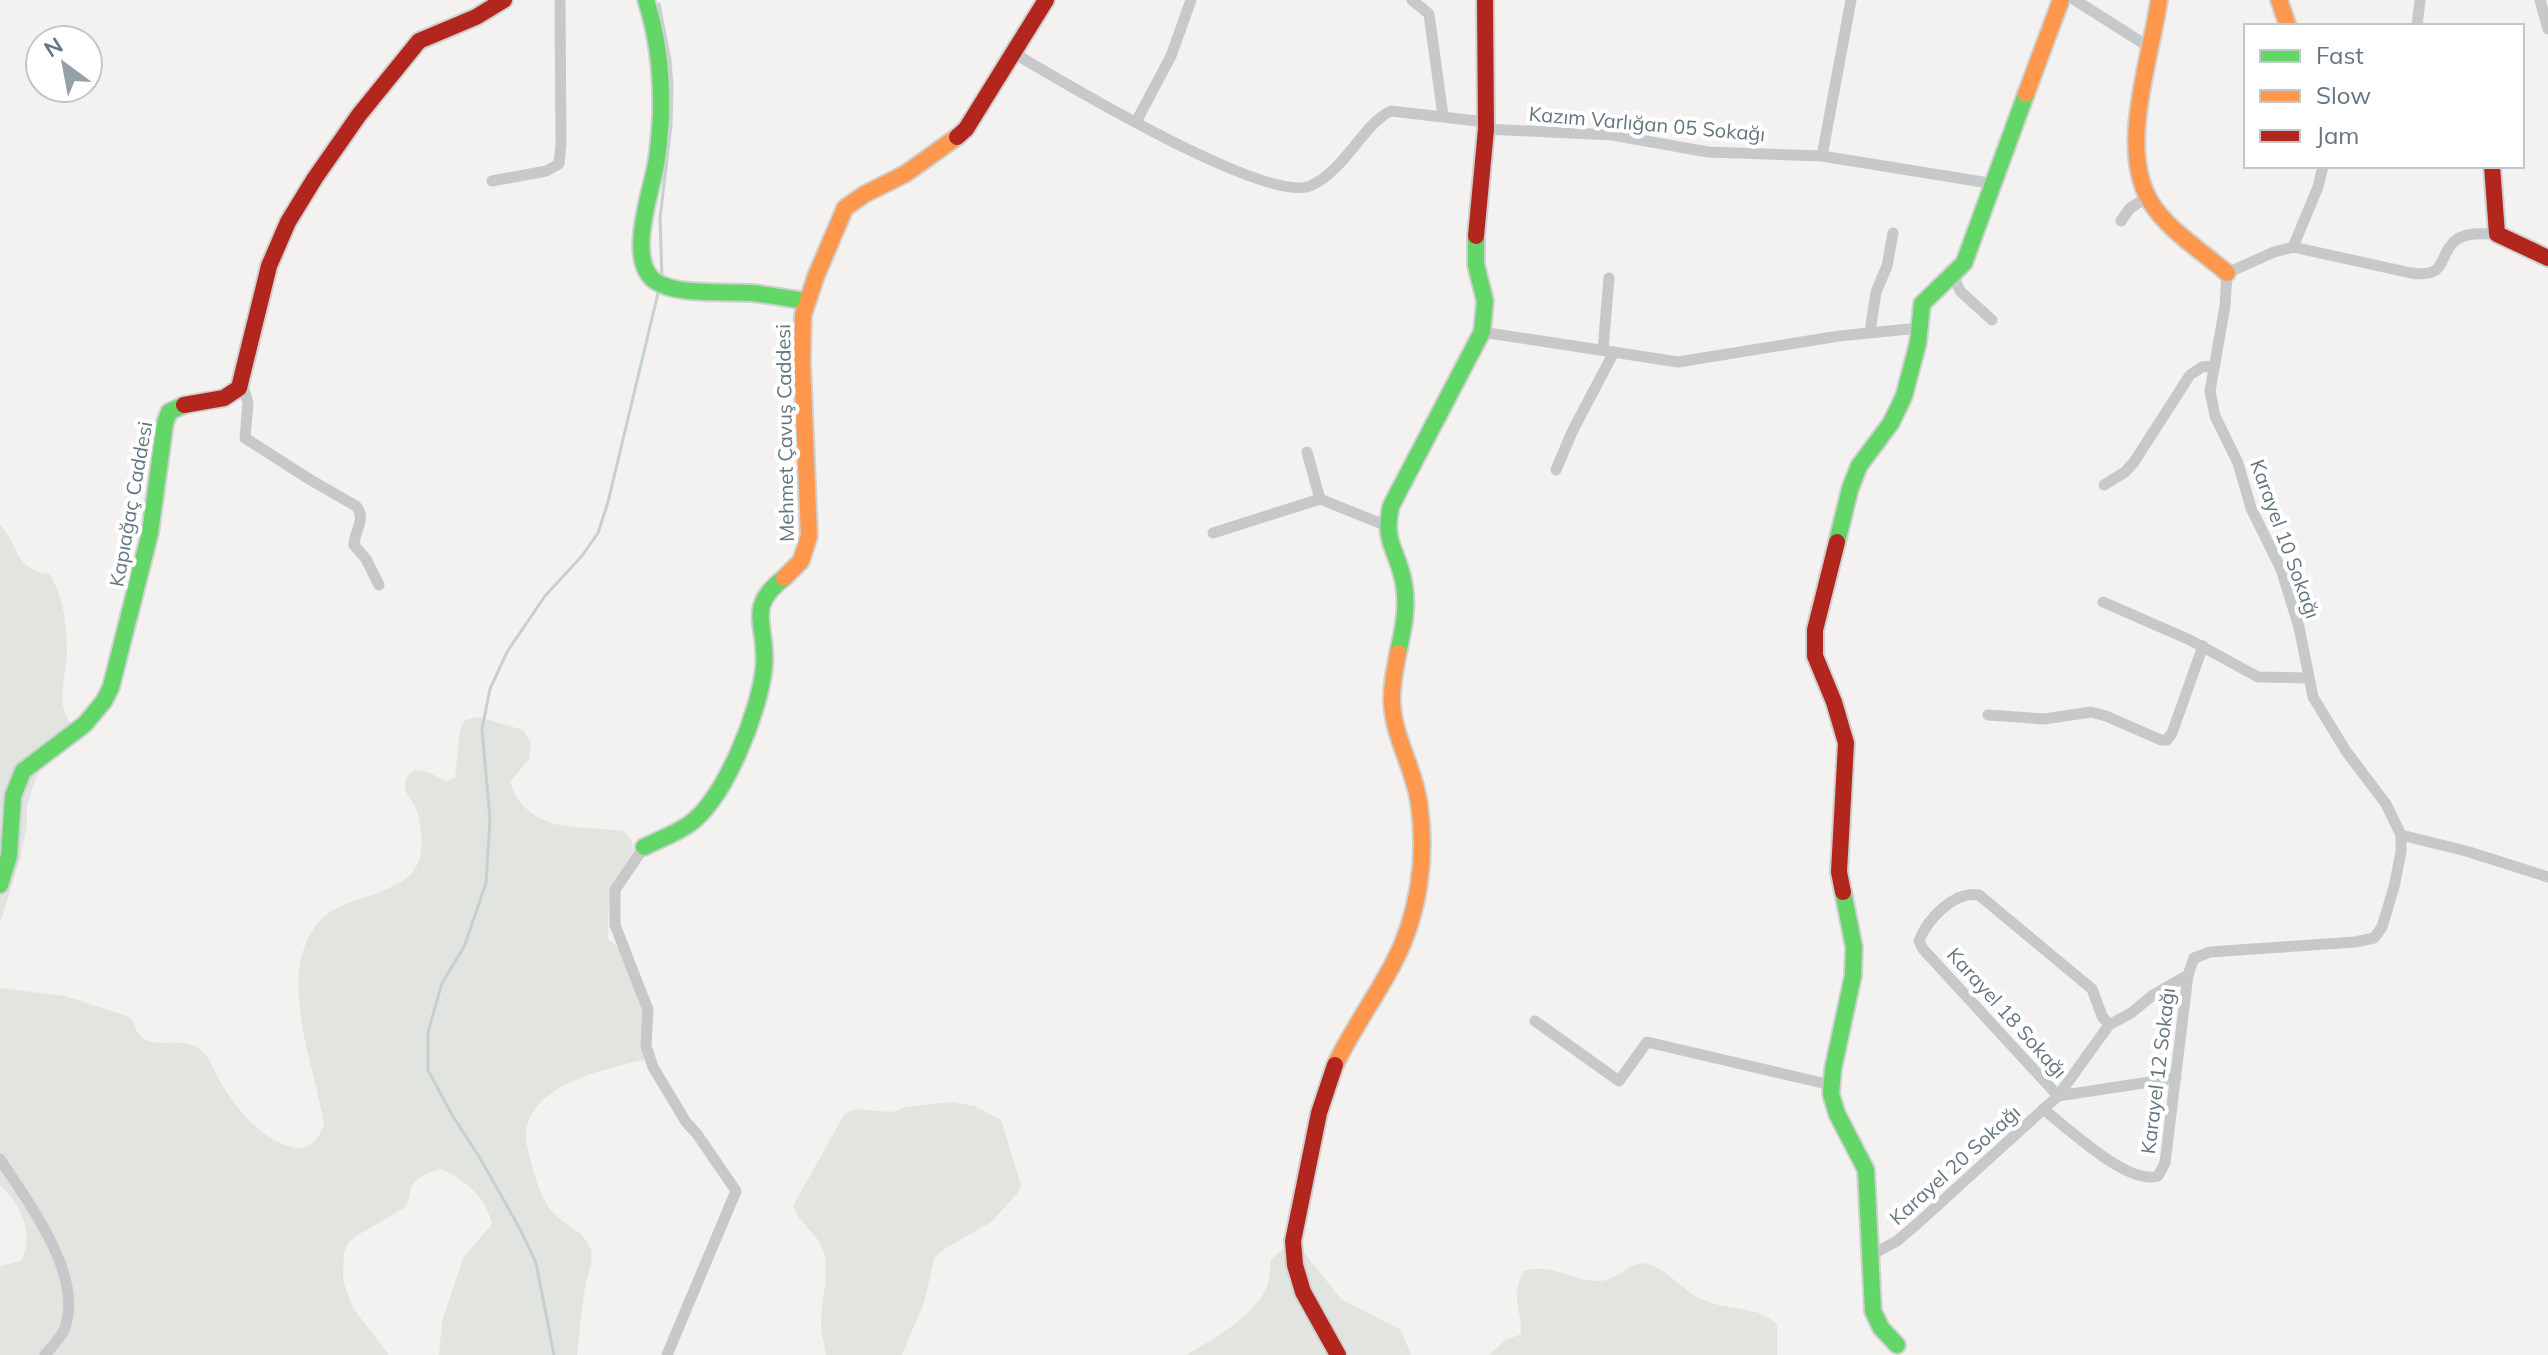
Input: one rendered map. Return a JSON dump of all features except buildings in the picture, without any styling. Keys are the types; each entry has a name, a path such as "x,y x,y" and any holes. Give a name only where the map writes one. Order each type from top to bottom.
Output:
{"street":[{"path":"379,585 366,559 354,545 361,521 360,510 245,438 248,403 242,383 257,308 269,266 288,222 359,115 419,41 476,17 504,0"},
{"path":"492,181 546,171 559,164 560,0"},
{"path":"646,0 659,43 661,117 656,167 642,230 642,255 648,274 661,284 807,301"},
{"name":"Mehmet Çavuş Caddesi","path":"644,847 690,824 721,788 756,699 764,670 761,604 766,594 798,566 805,555 809,536 801,330 807,301 831,237 845,208 922,164 956,138 976,114 1046,0"},
{"path":"1012,52 1136,122 1171,56 1191,0"},
{"path":"1412,0 1429,14 1443,116"},
{"path":"1338,1355 1305,1298 1293,1238 1316,1123 1327,1086 1342,1049 1369,1007 1410,925 1419,882 1422,849 1418,797 1393,708 1406,590 1390,548 1387,526 1391,506 1482,332 1485,301 1476,265 1475,242 1486,126 1485,0"},
{"path":"1822,156 1851,0"},
{"path":"1897,1345 1881,1328 1873,1311 1866,1170 1837,1114 1831,1085 1854,960 1851,925 1839,872 1846,743 1813,643 1850,489 1859,466 1899,409 1914,360 1922,304 1964,263 2061,0"},
{"path":"2075,0 2149,47"},
{"path":"2159,0 2137,132 2140,167 2148,197 2161,213 2227,273 2293,247 2422,274 2437,270 2460,237 2476,233 2497,234 2548,258"},
{"path":"2279,0 2287,24"},
{"path":"2417,24 2420,0"},
{"path":"2540,0 2548,29"},
{"name":"Kazım Varlığan 05 Sokağı","path":"1136,122 1248,176 1296,188 1307,188 1340,163 1385,114 1399,111 1443,116 1486,126 1612,135 1708,152 1822,156 1995,184"},
{"path":"2293,247 2318,187 2323,168"},
{"path":"2492,168 2497,234"},
{"path":"2121,221 2130,208 2148,197"},
{"path":"1870,332 1876,292 1887,266 1893,233"},
{"name":"Karayel 10 Sokağı","path":"2227,273 2225,306 2210,391 2215,416 2238,463 2251,508 2281,569 2302,642 2313,697 2386,804 2401,835"},
{"path":"1953,275 1960,291 1992,320"},
{"path":"1556,470 1608,351 1609,278"},
{"path":"1482,332 1678,362 1870,332 1919,328"},
{"path":"2104,485 2114,481 2134,462 2190,375 2202,367 2214,366"},
{"name":"Kapıağaç Caddesi","path":"0,885 10,861 12,807 17,779 23,771 89,721 107,699 154,510 166,418 180,405 236,393 242,383"},
{"path":"1307,452 1320,499"},
{"path":"1213,533 1320,499 1387,526"},
{"path":"2103,602 2203,646 2258,677 2308,678"},
{"path":"1988,715 2044,719 2091,712 2167,740 2203,646"},
{"path":"2058,1096 2109,1025 2188,975 2194,958 2210,952 2374,938 2382,927 2394,887 2401,835 2466,851 2548,877"},
{"path":"644,847 615,890 615,925 648,1010 646,1046 653,1067 686,1122 736,1191 667,1355"},
{"name":"Karayel 18 Sokağı","path":"2058,1096 1923,949 1919,941 1931,918 1969,895 1979,895 2092,989 2102,1016 2109,1025"},
{"name":"Karayel 12 Sokağı","path":"2043,1109 2122,1168 2145,1178 2153,1178 2162,1172 2188,975"},
{"path":"1535,1021 1619,1081 1647,1042 1831,1085"},
{"path":"2058,1096 2176,1078"},
{"name":"Karayel 20 Sokağı","path":"1871,1255 1897,1241 1917,1224 2058,1096"},
{"path":"0,1159 39,1221 63,1271 69,1293 69,1312 64,1330 45,1355"}],"shaded area":[{"path":"0,525 23,562 29,568 49,574 58,592 64,612 67,643 62,701 73,726 57,756 44,766 35,780 27,806 21,856 0,923"},
{"path":"479,717 523,730 531,743 529,759 510,782 518,799 529,811 557,824 624,831 633,848 630,865 610,904 608,939 631,958 653,1005 646,1059 593,1073 557,1090 542,1101 531,1115 526,1132 538,1186 546,1203 553,1213 586,1240 591,1250 577,1355 439,1355 442,1321 463,1258 492,1224 485,1206 473,1190 441,1169 416,1181 404,1208 358,1235 349,1242 344,1252 343,1281 353,1308 389,1355 0,1355 0,1266 21,1261 27,1241 20,1211 0,1186 0,988 65,996 130,1017 139,1034 149,1041 195,1046 207,1057 247,1119 277,1141 295,1148 307,1147 319,1136 324,1124 307,1049 299,994 300,967 306,944 318,923 330,912 390,888 416,867 421,854 421,833 415,806 406,790 406,779 415,770 447,781 455,778 460,730 465,720"},
{"path":"952,1102 975,1106 1001,1120 1021,1185 1017,1194 991,1222 941,1251 934,1259 924,1303 902,1355 826,1355 821,1323 825,1256 819,1241 793,1206 845,1113 855,1109 892,1112 906,1107"},
{"path":"1287,1246 1303,1251 1341,1299 1401,1330 1411,1355 1186,1355 1230,1328 1250,1311 1267,1287 1271,1259"},
{"path":"1641,1263 1659,1269 1706,1301 1753,1311 1770,1319 1777,1325 1777,1355 1488,1355 1506,1340 1521,1334 1517,1288 1524,1271 1553,1270 1600,1281"}],"waterway":[{"path":"659,4 672,86 671,125 660,218 662,278"},
{"path":"554,1355 536,1263 521,1231 428,1070 428,1032 442,983 464,947 486,883 490,819 482,729 490,689 507,652 545,596 581,557 598,533 659,289"}],"traffic: fast":[{"path":"646,0 656,42 661,100 658,152 641,242 647,271 655,281 676,289 752,293 807,301"},
{"path":"1837,542 1859,466 1891,423 1904,396 1918,343 1922,304 1964,263 2026,94"},
{"path":"1398,653 1405,594 1402,573 1390,539 1391,506 1482,332 1485,301 1476,265 1476,236"},
{"path":"0,885 9,856 13,796 23,771 85,724 111,687 150,533 165,423 169,412 184,405"},
{"path":"644,847 688,825 702,813 727,775 748,729 761,685 764,667 761,609 772,589 784,578"},
{"path":"1843,892 1854,947 1853,976 1833,1069 1831,1094 1837,1114 1866,1170 1873,1311 1881,1328 1897,1345"}],"traffic: slow":[{"path":"2026,94 2061,0"},
{"path":"2159,0 2137,129 2141,179 2157,212 2227,273"},
{"path":"2279,0 2287,24"},
{"path":"784,578 801,561 809,536 803,315 816,276 845,208 905,174 957,137"},
{"path":"1335,1065 1402,945 1419,885 1422,844 1419,803 1393,715 1393,684 1398,653"}],"traffic: jam":[{"path":"184,405 224,398 239,388 269,266 288,222 359,115 419,41 476,17 504,0"},
{"path":"957,137 966,129 1046,0"},
{"path":"1476,236 1486,129 1485,0"},
{"path":"2492,168 2497,234 2548,258"},
{"path":"1837,542 1815,630 1815,656 1834,702 1846,743 1839,872 1843,892"},
{"path":"1335,1065 1319,1113 1293,1241 1295,1265 1303,1292 1338,1355"}]}
